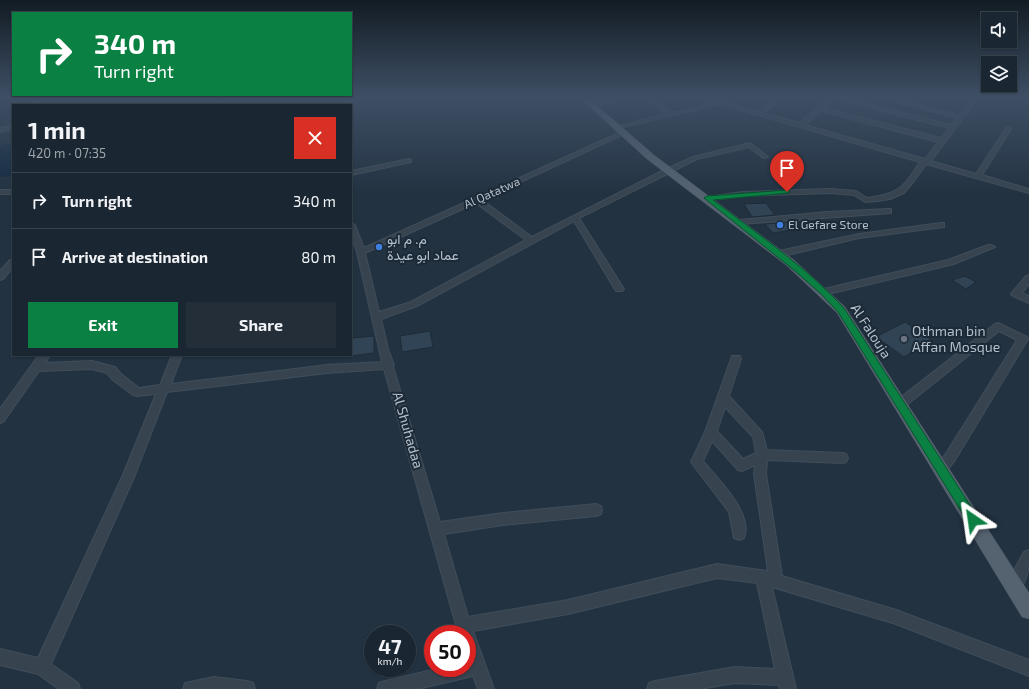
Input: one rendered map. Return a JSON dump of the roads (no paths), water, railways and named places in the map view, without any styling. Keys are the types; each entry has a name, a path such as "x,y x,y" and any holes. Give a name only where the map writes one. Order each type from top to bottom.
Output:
{"main road":[{"name":"Al Falouja","path":"620,130 641,150 740,222 824,292 841,310 941,468 1013,586 1029,609"}],"street":[{"name":"Al Qatatwa","path":"360,252 477,200 623,129"},
{"path":"811,129 1029,191"},
{"path":"897,129 943,141"},
{"path":"707,198 742,194 831,191 856,193 865,200 888,198 906,189 951,129"},
{"path":"978,176 1008,129"},
{"path":"376,317 414,304 575,217 695,158 750,144 765,157"},
{"path":"352,173 409,162"},
{"path":"0,192 12,192"},
{"path":"477,200 532,240"},
{"path":"740,222 828,214 888,211"},
{"path":"575,217 620,289"},
{"path":"779,254 859,236 941,225"},
{"name":"Al Shuhadaa","path":"352,229 360,252 389,365 463,625"},
{"path":"824,292 951,262 991,247"},
{"path":"0,277 12,263"},
{"path":"1029,278 1016,294 1029,300"},
{"path":"900,404 998,326 1023,339 951,456 941,468"},
{"path":"0,418 44,356"},
{"path":"42,667 129,475 177,356"},
{"path":"736,359 724,398 711,432 696,462 734,510 739,534"},
{"path":"37,366 92,365 111,370 117,377 137,392 327,369 389,365"},
{"path":"655,689 735,675 787,683 769,578 760,474 762,455 758,435 724,398"},
{"path":"711,432 742,466 762,455 842,458"},
{"path":"436,529 503,519 596,510"},
{"path":"1013,586 1029,557"},
{"path":"476,629 718,571 769,578 896,617 1029,668"},
{"path":"0,657 42,667 72,689"},
{"name":"Al Shuhadaa","path":"476,662 486,689"},
{"path":"385,689 478,667"},
{"path":"190,689 214,685 247,689"}],"water":[{"path":"12,144 12,176 0,177 0,146"}],"place":[{"name":"El Gefare Store","path":"780,225"},
{"name":"م. م ابو عماد ابو عيدة","path":"379,247"},
{"name":"Othman bin Affan Mosque","path":"904,339"}]}
